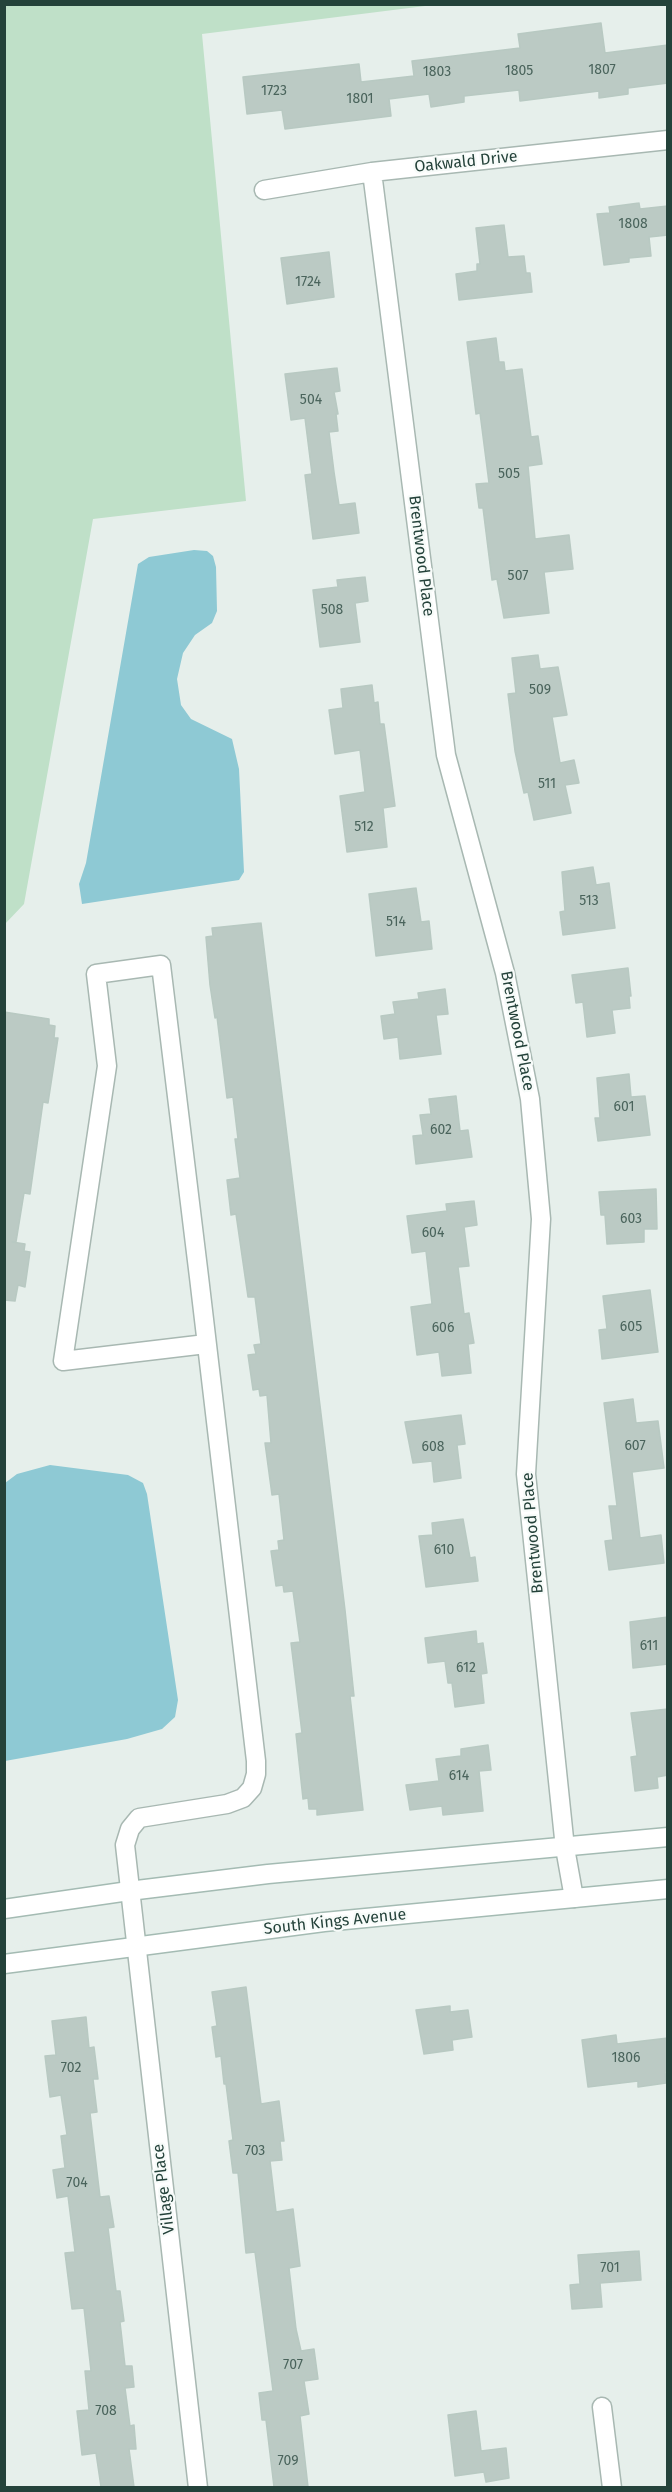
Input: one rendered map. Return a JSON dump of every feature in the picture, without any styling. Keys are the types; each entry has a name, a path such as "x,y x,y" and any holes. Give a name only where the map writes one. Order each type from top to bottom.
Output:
{"street":[{"name":"Oakwald Drive","path":"264,190 372,172 668,140"},
{"name":"Brentwood Place","path":"372,172 446,755 506,973 530,1099 541,1219 526,1474 565,1848 574,1899"},
{"path":"161,964 206,1344 63,1361 107,1066 96,974 161,964"},
{"name":"Village Place","path":"198,2487 125,1845 130,1829 139,1818 227,1804 243,1798 252,1788 256,1774 206,1344"},
{"path":"4,1909 268,1874 668,1837"},
{"name":"South Kings Avenue","path":"4,1964 324,1922 668,1889"},
{"path":"602,2407 612,2487"}],"green space":[{"path":"5,4 433,5 202,34 246,501 93,519 24,904 5,924"}],"water":[{"path":"194,550 207,551 213,556 216,567 217,611 212,623 195,635 183,653 177,679 181,705 191,719 232,739 239,769 244,872 239,880 82,904 79,884 86,863 138,564 149,557"},
{"path":"50,1465 128,1475 143,1483 147,1494 178,1700 175,1717 162,1729 127,1739 5,1761 5,1483 17,1474"}],"building":[{"path":"601,23 605,53 668,45 668,83 628,88 628,94 599,98 599,91 520,101 519,90 464,96 464,102 431,107 429,94 389,99 391,116 285,129 282,110 247,114 243,77 359,64 361,82 414,76 412,61 520,48 518,34"},
{"path":"639,203 640,209 668,206 668,235 649,237 651,256 629,258 629,262 604,265 597,214 610,213 609,207"},
{"path":"504,225 508,257 524,256 526,273 530,273 532,292 459,300 456,274 477,271 477,264 480,264 476,228"},
{"path":"329,252 334,297 287,304 281,258"},
{"path":"496,338 499,362 504,362 505,371 522,369 531,437 538,436 542,464 528,466 535,539 569,535 573,569 544,572 549,613 504,618 497,579 492,580 483,508 479,508 476,484 489,483 480,413 476,414 467,342"},
{"path":"337,368 340,391 334,392 338,431 329,432 334,472 339,505 355,503 359,533 313,539 305,475 312,474 305,418 291,420 285,374"},
{"path":"365,577 368,601 355,603 360,642 320,647 313,590 338,587 337,580"},
{"path":"538,655 540,669 558,667 567,715 552,717 560,763 574,760 579,783 565,785 571,813 534,820 528,792 524,793 515,751 508,694 516,693 512,658"},
{"path":"372,685 374,703 378,702 380,724 384,724 395,806 383,808 387,847 347,852 340,796 365,792 360,750 335,754 329,710 343,708 341,689"},
{"path":"593,867 596,885 609,883 615,928 563,935 560,912 565,911 562,872"},
{"path":"416,888 421,922 429,921 432,949 376,956 369,894"},
{"path":"261,923 345,1610 354,1696 350,1696 363,1810 317,1815 317,1809 309,1809 308,1798 303,1799 296,1734 302,1733 291,1643 300,1642 293,1591 284,1592 283,1585 276,1586 271,1551 279,1550 278,1541 284,1540 279,1494 272,1495 265,1443 271,1443 267,1395 260,1396 259,1389 253,1390 248,1355 256,1354 254,1345 261,1344 255,1297 248,1297 236,1214 231,1215 227,1180 240,1178 235,1139 238,1139 233,1097 227,1098 217,1017 215,1018 210,985 206,937 213,936 212,928"},
{"path":"628,968 630,1008 612,1010 615,1033 587,1037 583,1002 576,1003 572,975"},
{"path":"445,989 448,1014 436,1015 441,1054 400,1059 398,1037 384,1039 381,1016 395,1014 393,1002 419,999 418,993"},
{"path":"4,1012 49,1019 49,1025 55,1026 54,1038 58,1038 48,1103 43,1102 30,1194 24,1193 16,1242 12,1242 25,1244 24,1251 30,1252 25,1287 18,1285 15,1301 4,1300"},
{"path":"629,1074 631,1097 645,1096 650,1135 598,1141 595,1118 600,1118 597,1078"},
{"path":"456,1096 460,1131 468,1130 472,1157 416,1164 413,1136 423,1135 420,1115 431,1114 429,1099"},
{"path":"656,1189 657,1229 644,1229 644,1242 607,1244 605,1215 601,1215 599,1192"},
{"path":"474,1201 477,1225 464,1227 469,1266 458,1267 464,1314 469,1313 474,1343 468,1344 471,1373 442,1376 439,1352 417,1355 411,1307 432,1304 426,1251 412,1253 407,1216 447,1211 446,1204"},
{"path":"650,1290 658,1352 602,1359 599,1330 607,1329 603,1296"},
{"path":"633,1399 636,1423 658,1421 664,1468 632,1472 640,1538 661,1535 664,1563 609,1570 605,1541 613,1540 609,1506 617,1506 604,1403"},
{"path":"461,1415 465,1444 457,1445 461,1478 434,1482 432,1461 413,1463 405,1422"},
{"path":"463,1519 470,1558 475,1557 478,1581 426,1587 419,1536 433,1535 432,1523"},
{"path":"668,1617 668,1664 633,1668 630,1622"},
{"path":"476,1631 477,1644 483,1643 487,1673 481,1674 484,1703 455,1707 452,1683 448,1683 445,1661 428,1663 425,1638"},
{"path":"668,1709 668,1775 657,1777 658,1788 635,1791 631,1757 637,1756 631,1713"},
{"path":"488,1745 491,1770 479,1771 483,1811 443,1815 442,1806 410,1810 406,1785 439,1781 436,1759 461,1756 461,1749"},
{"path":"246,1987 261,2104 279,2101 284,2141 280,2141 282,2160 270,2161 276,2212 293,2209 300,2266 289,2268 296,2329 301,2351 314,2349 318,2379 304,2381 309,2414 300,2416 308,2487 274,2487 266,2420 262,2420 259,2393 273,2391 255,2252 246,2253 238,2173 233,2173 229,2141 233,2140 226,2084 224,2084 221,2056 216,2057 212,2027 217,2026 212,1992"},
{"path":"450,2006 450,2012 468,2010 472,2037 452,2040 453,2050 424,2054 416,2010"},
{"path":"86,2017 89,2048 94,2047 98,2079 93,2079 97,2112 90,2113 100,2197 109,2196 114,2227 108,2228 116,2291 120,2291 124,2321 120,2322 125,2366 132,2366 134,2387 125,2388 130,2426 134,2425 136,2449 129,2449 134,2487 101,2487 96,2453 82,2455 77,2411 89,2410 85,2371 91,2371 84,2308 72,2309 65,2253 75,2252 68,2196 57,2198 53,2170 65,2168 61,2136 67,2135 61,2095 50,2097 45,2056 56,2055 52,2021"},
{"path":"616,2035 617,2044 668,2038 666,2083 638,2087 638,2081 588,2087 582,2040"},
{"path":"639,2251 641,2280 600,2283 602,2307 572,2309 570,2285 580,2284 578,2255"},
{"path":"476,2411 481,2451 506,2448 509,2478 486,2482 484,2472 455,2476 448,2415"}]}
